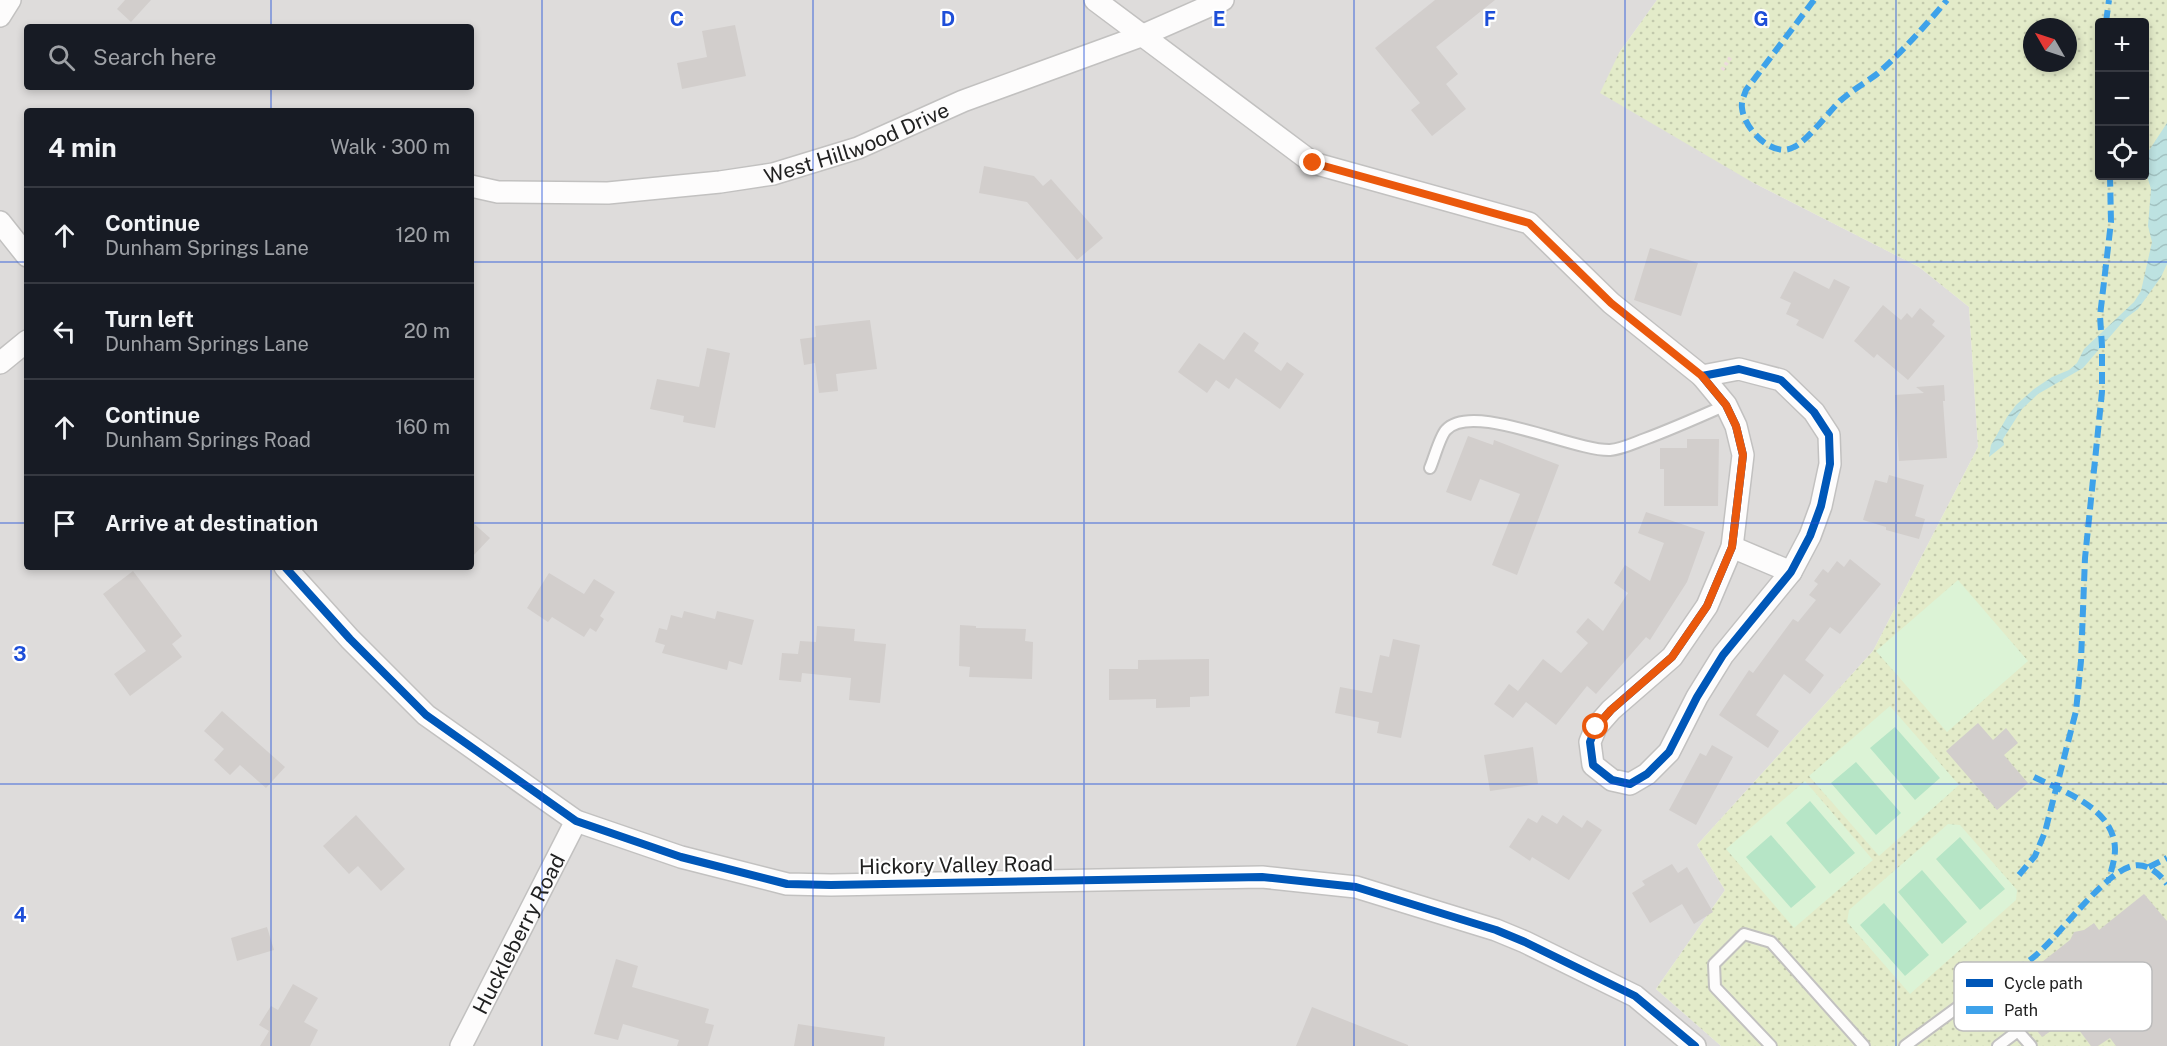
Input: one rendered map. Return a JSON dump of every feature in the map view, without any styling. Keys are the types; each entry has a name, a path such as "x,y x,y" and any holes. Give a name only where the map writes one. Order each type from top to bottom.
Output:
{"street":[{"path":"0,16 10,0"},
{"path":"1095,0 1313,163 1529,223 1611,303 1702,376 1726,405 1736,426 1743,455 1732,547 1707,606 1672,657 1611,710 1596,727 1590,742 1593,765 1612,780 1630,784 1647,774 1670,752 1697,697 1723,655 1791,572 1810,536 1821,506 1830,464 1829,435 1814,412 1780,380 1739,369 1702,376"},
{"name":"West Hillwood Drive","path":"474,187 498,192 609,194 772,174 858,148 963,101 1141,36 1223,0"},
{"path":"0,222 24,252"},
{"path":"0,363 24,343"},
{"path":"1732,547 1791,572"},
{"name":"Hickory Valley Road","path":"288,570 350,639 426,715 576,821 681,857 786,884 1262,877 1356,887 1453,916 1525,942 1635,996 1695,1046"},
{"name":"Huckleberry Road","path":"461,1046 576,821"}],"lane":[{"path":"1430,468 1446,430 1459,422 1482,420 1610,450 1630,445 1726,405"},
{"path":"1770,1046 1715,987 1714,964 1744,934 1771,942 1864,1046"},
{"path":"1905,1046 1954,1010"},
{"path":"1998,1046 2018,1031 2031,1046"}],"path":[{"path":"1722,70 1732,55"}],"shaded area":[{"path":"0,0 1657,0 1619,53 1752,182 1919,267 1969,307 1978,447 1873,651 1697,845 1725,890 1656,989 1721,1046 0,1046"}],"green space":[{"path":"1657,0 2167,0 2167,1046 1721,1046 1656,989 1725,890 1697,845 1873,651 1978,447 1969,307 1919,267 1752,182 1600,93 1619,53"},
{"path":"1958,580 2028,661 1947,732 1876,651"},
{"path":"1890,706 1959,785 1879,856 1809,776"},
{"path":"1895,727 1940,778 1915,800 1870,748"},
{"path":"1856,762 1901,813 1876,835 1831,783"},
{"path":"1805,781 1873,860 1794,928 1726,849"},
{"path":"1810,801 1855,853 1830,874 1786,823"},
{"path":"1948,824 1960,825 2017,890 2016,900 1910,994 1847,922 1849,910"},
{"path":"1771,835 1816,887 1791,908 1746,857"},
{"path":"1960,837 2005,889 1980,910 1936,859"},
{"path":"1922,870 1967,922 1942,944 1898,892"},
{"path":"1884,903 1929,955 1905,976 1860,925"}],"water":[{"path":"2167,123 2167,264 2161,277 2138,309 2126,318 2083,368 2038,394 2022,409 2003,439 2004,445 1989,457 1991,445 2016,405 2034,389 2052,377 2069,370 2077,363 2084,349 2134,302 2141,291 2152,242 2148,226 2151,189 2148,180 2149,150"}],"building":[{"path":"125,0 151,0 131,22 117,9"},
{"path":"1435,0 1495,0 1436,47 1458,74 1446,84 1466,109 1432,136 1411,110 1420,103 1375,48"},
{"path":"735,25 746,76 682,89 677,63 707,57 702,31"},
{"path":"984,166 1034,176 1043,186 1051,179 1103,238 1077,260 1027,202 979,193"},
{"path":"1650,248 1698,263 1681,316 1634,300"},
{"path":"1794,271 1829,289 1834,279 1850,287 1823,339 1796,325 1799,320 1786,314 1791,303 1780,298"},
{"path":"1883,305 1901,320 1907,313 1912,318 1920,308 1935,321 1932,325 1945,336 1908,380 1877,354 1874,358 1854,341"},
{"path":"870,320 877,369 836,374 838,391 819,393 815,363 804,365 800,339 816,337 815,326"},
{"path":"1244,332 1259,343 1254,351 1281,371 1287,362 1304,374 1280,409 1236,378 1229,389 1216,380 1207,393 1178,372 1199,343 1224,360"},
{"path":"707,348 730,353 715,428 683,422 684,416 650,409 657,379 699,387"},
{"path":"1944,385 1947,458 1899,461 1895,395 1924,393 1916,387"},
{"path":"1468,436 1493,445 1494,440 1559,465 1517,575 1492,565 1520,494 1480,479 1471,501 1446,492"},
{"path":"1687,439 1719,439 1718,506 1664,506 1664,469 1660,469 1660,448 1687,448"},
{"path":"1889,475 1924,485 1915,516 1925,519 1919,539 1886,530 1886,527 1863,520 1875,480 1887,483"},
{"path":"1646,512 1705,532 1687,582 1650,640 1646,637 1596,694 1587,686 1556,725 1526,702 1513,718 1494,704 1509,684 1518,691 1543,659 1561,673 1588,643 1576,632 1588,618 1603,631 1628,593 1614,583 1625,565 1650,581 1664,543 1638,533"},
{"path":"474,524 490,538 474,555"},
{"path":"1850,559 1881,584 1840,634 1830,627 1805,660 1824,675 1810,694 1784,674 1756,715 1779,731 1768,748 1719,715 1749,670 1753,673 1793,619 1798,622 1816,600 1809,595 1818,584 1814,581 1823,569 1828,573 1837,561 1844,567"},
{"path":"133,571 182,636 172,644 182,657 130,696 114,674 146,651 103,594"},
{"path":"549,573 584,594 594,579 615,592 600,616 604,619 596,632 590,628 584,637 552,617 548,622 527,608"},
{"path":"684,611 715,619 717,611 754,620 742,665 729,661 727,670 662,653 665,645 655,642 659,628 667,630 671,615 682,618"},
{"path":"960,625 976,626 976,628 1026,629 1025,641 1033,642 1032,679 969,677 970,667 959,666"},
{"path":"817,626 855,629 854,641 886,644 880,703 849,700 851,678 802,673 801,682 779,680 782,653 798,654 800,641 816,642"},
{"path":"1393,639 1420,645 1401,738 1377,733 1379,722 1335,713 1340,687 1372,693 1380,655 1389,657"},
{"path":"1209,659 1209,696 1190,697 1190,707 1156,708 1156,699 1109,700 1109,669 1138,669 1138,660"},
{"path":"222,711 285,767 266,788 240,765 230,775 214,760 224,749 204,731"},
{"path":"1978,723 1993,740 2006,728 2018,743 2004,755 2028,783 1997,810 1946,751"},
{"path":"1712,745 1733,757 1696,825 1669,810 1700,753 1706,756"},
{"path":"1533,747 1538,784 1490,791 1484,755"},
{"path":"356,815 405,869 381,891 358,866 349,874 323,846"},
{"path":"1542,815 1557,824 1563,815 1582,828 1587,820 1602,830 1569,880 1532,857 1530,861 1509,847 1528,818 1537,823"},
{"path":"1672,864 1678,873 1687,867 1713,912 1694,924 1682,904 1650,923 1632,893 1645,885 1642,881"},
{"path":"2144,894 2167,921 2167,1046 2116,1046 2110,1038 2098,1046 2091,1046 2080,1031 2152,1031 2152,962 2042,962 2070,940 2074,932 2084,930 2094,923 2099,930"},
{"path":"267,927 274,950 237,961 231,938"},
{"path":"616,959 638,966 632,987 709,1009 705,1023 714,1025 708,1046 677,1046 679,1040 623,1024 618,1040 594,1034"},
{"path":"293,984 318,998 304,1022 318,1030 310,1046 260,1046 269,1031 259,1025 271,1006 278,1010"},
{"path":"1312,1007 1408,1045 1408,1046 1296,1046"},
{"path":"798,1024 885,1037 884,1046 794,1046"},
{"path":"2037,1031 2051,1031 2042,1037"}],"marked path":[{"path":"1814,0 1746,90 1742,101 1748,125 1761,140 1777,149 1786,150 1805,139 1840,101 1896,57 1947,0"},
{"path":"2107,18 2109,0"},
{"path":"2019,875 2035,856 2045,832 2076,711 2081,661 2085,558 2102,392 2100,316 2111,222 2110,180"},
{"path":"2034,777 2085,803 2106,823 2115,849 2108,882"},
{"path":"2149,867 2167,858"},
{"path":"2027,962 2096,892 2121,871 2137,865 2147,867 2156,872 2167,884"}],"cycle path":[{"path":"1739,369 1781,380 1814,412 1829,435 1830,464 1821,506 1810,536 1791,572 1723,655 1697,697 1669,752 1647,774 1630,784 1612,780 1593,765 1590,742 1596,727 1611,710 1672,657 1707,606 1732,547 1743,455 1736,426 1726,405 1702,376 1739,369"},
{"path":"288,570 350,639 426,715 576,821 681,857 787,884 1262,877 1356,887 1496,930 1525,942 1635,996 1695,1046"}],"route":[{"path":"1313,163 1529,223 1611,303 1702,376 1726,405 1736,426 1743,455 1732,547 1707,606 1672,657 1611,710 1596,727"}]}
